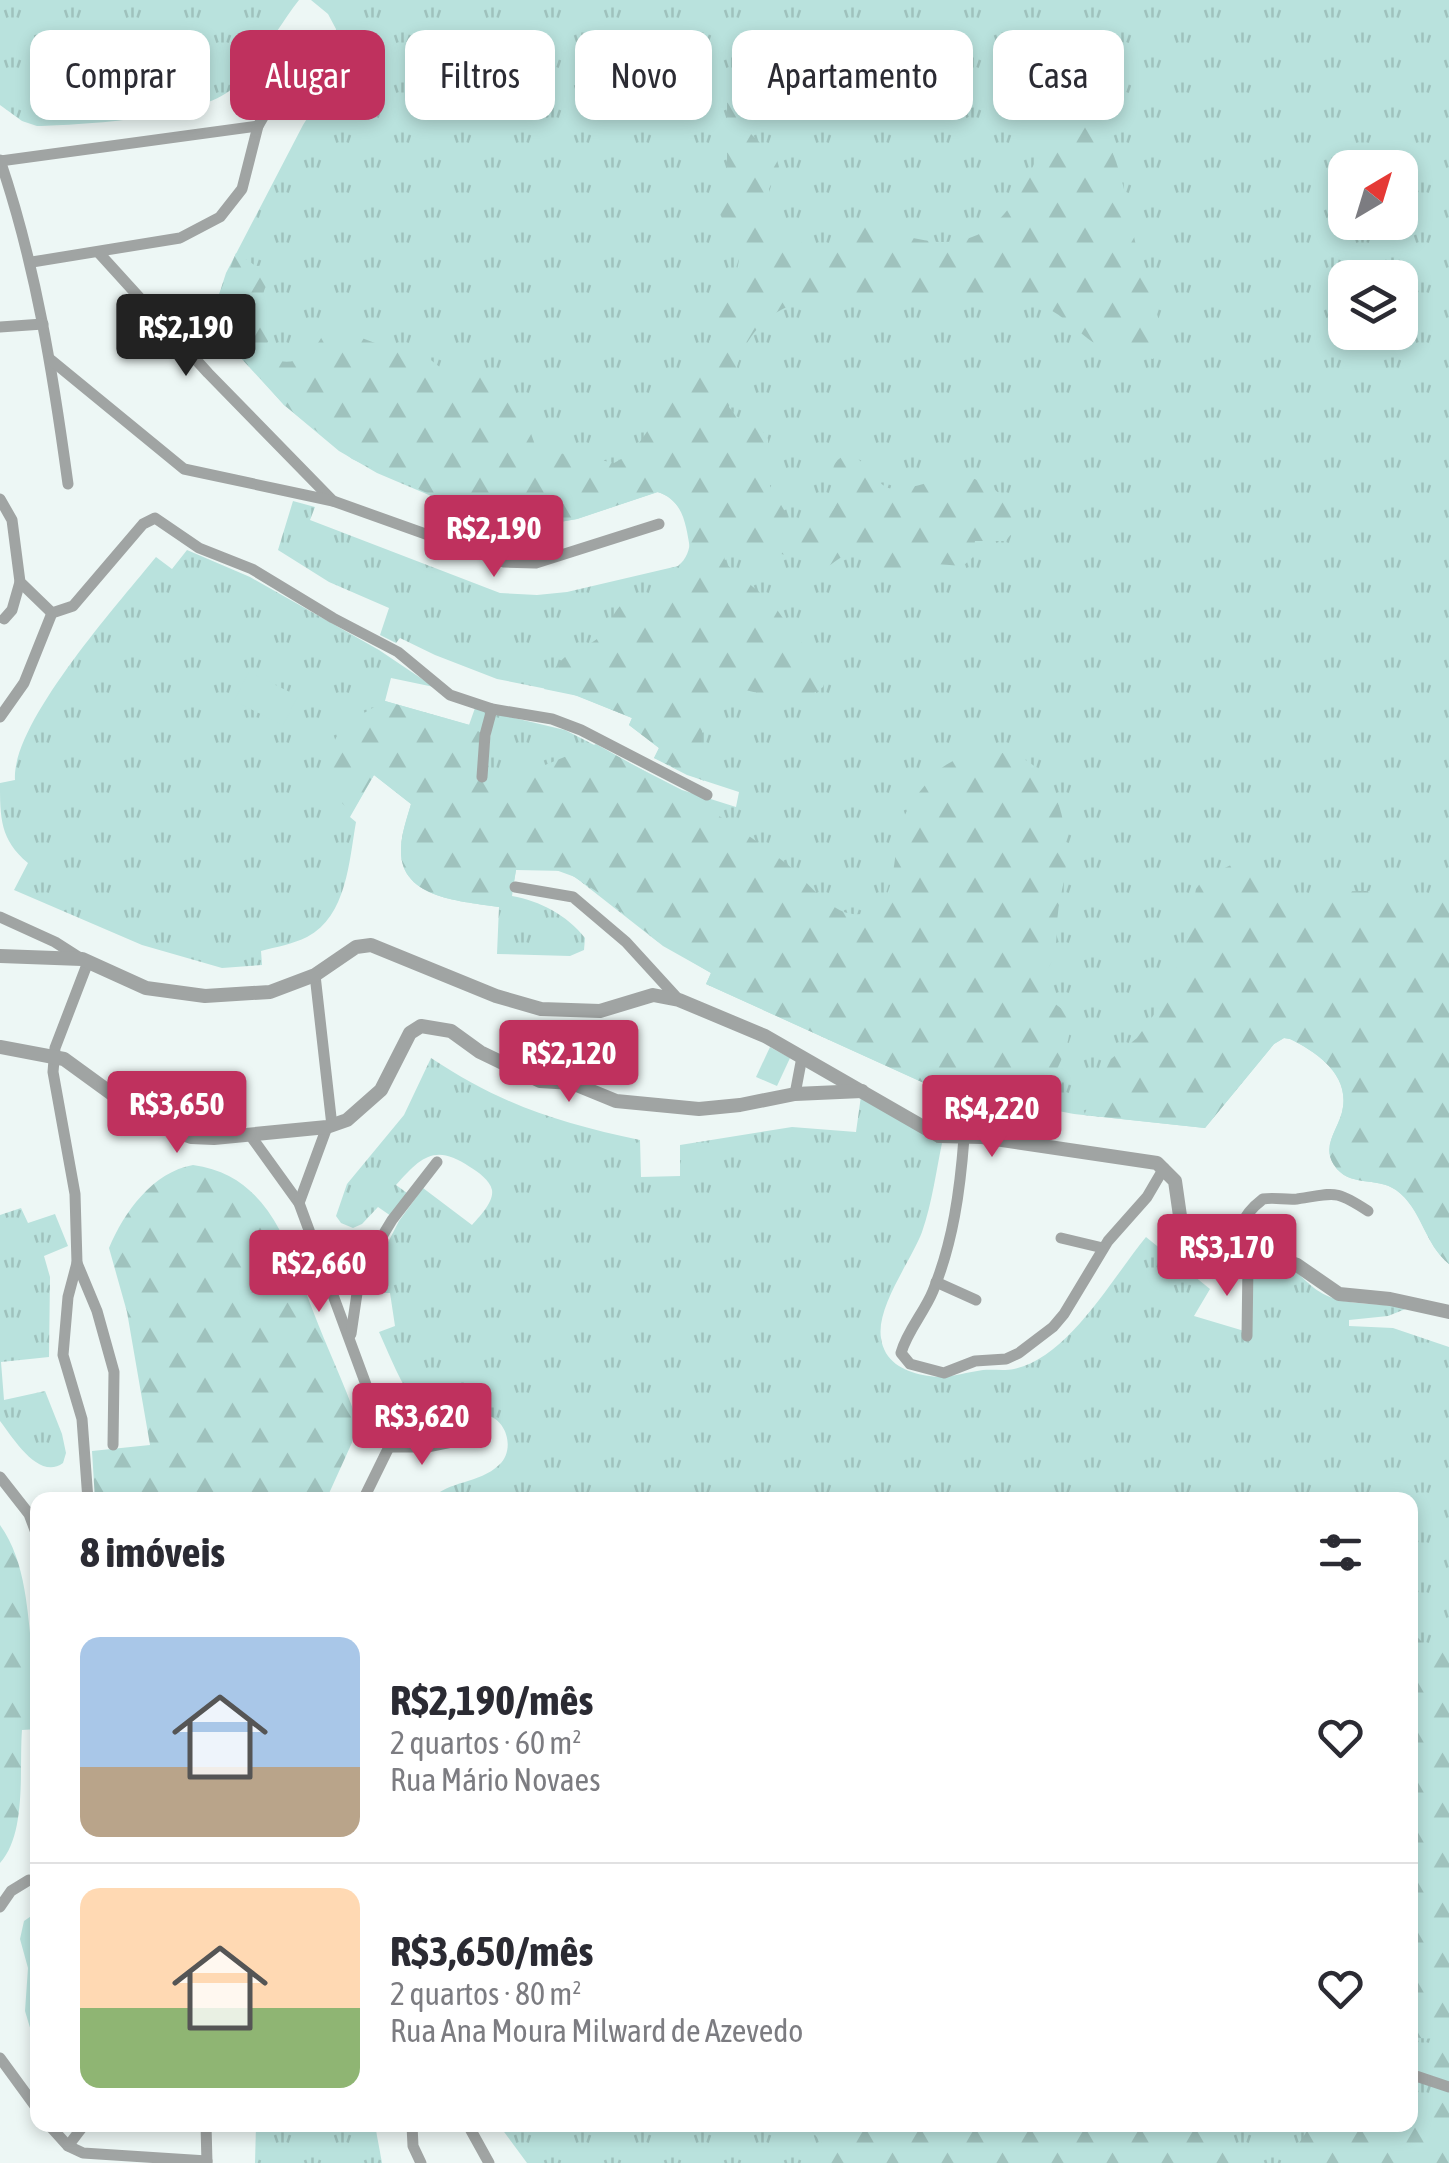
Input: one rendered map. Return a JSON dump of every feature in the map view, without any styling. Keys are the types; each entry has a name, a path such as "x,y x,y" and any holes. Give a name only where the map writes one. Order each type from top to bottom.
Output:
{"street":[{"path":"32,262 180,238 220,217 244,184 261,120"},
{"path":"68,484 52,360 32,262 6,196 0,160 258,126"},
{"path":"100,253 208,373 332,501"},
{"path":"0,327 43,324"},
{"path":"52,360 184,469 332,501 504,562 536,564 659,524"},
{"path":"0,499 12,520 20,582 12,610 4,619"},
{"path":"0,718 24,682 52,613 73,606 143,524 155,518 199,548 252,569 332,618 398,652 450,695 581,730 707,795"},
{"path":"20,582 52,613"},
{"path":"482,777 484,734 492,709"},
{"path":"516,887 573,897 626,942 680,1000"},
{"path":"0,917 146,988 205,996 270,992 314,974 356,947 371,945 496,996 542,1009 600,1011 653,995 680,1000 765,1036 936,1136 982,1136 1148,1160 1164,1168 1175,1181 1178,1216 1188,1234 1213,1256 1242,1264 1274,1258 1285,1260 1339,1294 1390,1299 1449,1312"},
{"path":"0,956 85,961"},
{"path":"85,961 53,1056 53,1072 75,1194 77,1262 68,1297 64,1356 82,1418 87,1492"},
{"path":"299,1204 330,1126 314,974"},
{"path":"0,1047 72,1062 132,1110 166,1130 191,1137 250,1135 330,1126 348,1120 373,1100 410,1032 421,1026 450,1031 480,1052 540,1081 572,1083 616,1101 699,1109 795,1094 862,1090"},
{"path":"795,1094 802,1057"},
{"path":"250,1135 299,1204 389,1447 367,1492"},
{"path":"964,1138 959,1195 936,1282 906,1338 901,1356 910,1364 944,1373 972,1362 1016,1356 1054,1327 1104,1248 1164,1168"},
{"path":"350,1338 360,1273 392,1220 437,1162"},
{"path":"1246,1336 1238,1228 1246,1215 1262,1199 1297,1199 1326,1193 1348,1199 1368,1211"},
{"path":"1061,1238 1104,1248"},
{"path":"77,1262 98,1311 114,1372 113,1445"},
{"path":"936,1282 976,1300"},
{"path":"389,1447 452,1442"},
{"path":"0,1478 30,1519"},
{"path":"0,1906 11,1891 30,1879"},
{"path":"0,2058 30,2099"},
{"path":"1418,2077 1449,2087"},
{"path":"55,2132 83,2154 207,2162 206,2132"},
{"path":"68,2146 79,2132"},
{"path":"412,2132 413,2146 422,2163"},
{"path":"472,2132 489,2163"}],"green space":[{"path":"0,0 299,0 278,30 230,30 230,90 210,101 210,30 30,30 30,120 121,120 37,126 22,121 0,105"},
{"path":"311,0 1449,0 1449,1264 1434,1247 1412,1207 1396,1190 1347,1177 1334,1165 1330,1150 1343,1107 1340,1084 1320,1057 1290,1039 1274,1044 1205,1128 1074,1114 933,1087 706,984 711,973 663,946 575,877 553,869 516,870 512,896 543,905 561,916 585,938 584,950 570,956 497,954 499,907 436,895 411,879 403,866 401,850 411,804 374,775 350,817 356,822 348,870 331,916 307,937 261,951 262,965 222,968 142,945 14,890 28,863 7,837 0,807 0,783 15,780 18,756 30,728 94,633 156,557 172,569 187,550 250,577 379,650 434,687 391,678 385,701 469,725 475,708 488,711 477,780 485,780 493,713 565,730 682,790 736,807 739,792 687,775 654,758 659,748 629,725 632,718 572,694 497,679 400,638 396,643 380,635 389,608 329,582 278,550 293,501 315,507 310,520 500,593 567,592 678,566 689,547 688,524 683,514 658,492 577,519 519,529 493,527 339,451 284,405 216,331 213,313 226,273 306,120 385,120 385,30 336,29 328,14"},
{"path":"732,86 732,120 750,120 751,134 777,160 779,167 769,189 772,218 787,235 807,246 830,249 838,246 855,223 869,216 898,233 932,241 957,241 978,235 1010,207 1052,120 1090,120 1110,146 1118,168 1163,341 1162,349 1153,359 1113,351 1037,304 986,297 820,298 797,303 762,324 740,358 729,407 736,416 762,430 768,439 770,486 791,522 814,525 831,513 839,498 833,468 847,454 861,461 888,488 970,477 1004,498 1015,519 1005,541 975,541 972,558 963,566 936,564 904,579 855,555 819,570 785,555 729,544 723,553 726,564 773,604 799,641 823,658 829,670 823,687 799,703 741,689 716,699 702,731 704,781 654,758 659,748 629,725 632,718 578,696 544,689 563,659 599,637 627,600 675,591 691,580 694,567 687,531 673,501 657,492 577,519 519,529 498,528 352,459 284,405 213,325 216,302 236,253 256,266 272,265 277,273 263,294 273,331 264,350 275,360 290,362 304,357 328,325 388,348 427,357 455,379 481,374 505,385 521,405 535,445 543,452 614,463 632,453 663,409 693,384 737,270 740,255 720,214 718,200 727,174 727,98"},
{"path":"249,672 298,696 283,725 234,701"},
{"path":"385,701 470,725 482,734 477,780 516,777 596,744 718,815 788,865 835,908 853,914 868,913 887,895 901,824 915,798 935,774 958,759 985,752 1022,758 1049,783 1063,818 1066,838 1056,947 1039,985 1050,1000 1070,1015 1070,1027 1060,1063 1036,1108 926,1084 706,984 711,973 657,941 565,871 516,870 511,897 499,907 452,899 422,888 403,866 403,832 411,804 374,775 352,812 338,798 331,779 330,760 339,733"},
{"path":"1233,864 1265,874 1285,890 1302,896 1381,891 1449,901 1449,1264 1434,1247 1412,1207 1396,1190 1347,1177 1334,1165 1329,1150 1343,1107 1340,1084 1320,1057 1290,1039 1274,1044 1205,1128 1084,1115 1111,1059 1137,1038 1158,1009 1185,949 1196,889 1204,878"},
{"path":"770,1047 790,1058 777,1086 756,1077"},
{"path":"431,1058 481,1088 531,1110 640,1140 641,1177 680,1176 680,1145 792,1127 856,1132 861,1096 942,1143 922,1232 889,1298 881,1326 886,1353 902,1368 916,1373 946,1376 1014,1369 1034,1362 1071,1333 1146,1237 1210,1289 1194,1316 1251,1333 1253,1273 1282,1268 1298,1273 1330,1297 1408,1308 1388,1316 1349,1320 1349,1326 1393,1328 1449,1347 1449,2163 527,2163 504,2132 1418,2132 1418,1492 441,1492 499,1465 507,1452 507,1437 500,1423 486,1415 438,1420 417,1406 379,1332 395,1326 390,1293 364,1293 365,1287 399,1221 423,1188 472,1225 492,1195 491,1186 470,1167 447,1156 429,1156 396,1185 407,1193 391,1216 378,1207 353,1228 341,1223 336,1216 347,1184 404,1115"},
{"path":"193,1165 241,1183 273,1218 285,1240 357,1420 355,1436 330,1492 95,1492 92,1451 150,1445 127,1312 109,1248 142,1196 179,1169"},
{"path":"21,1208 28,1223 55,1214 68,1246 44,1256 50,1277 49,1357 1,1362 4,1400 45,1391 66,1453 63,1463 54,1467 27,1455 0,1421 0,1215"},
{"path":"0,1525 16,1555 24,1589 30,1635 30,1730 22,1730 18,1818 9,1850 0,1863"},
{"path":"1449,1637 1449,1830 1442,1836 1449,1842 1449,2041 1419,2038 1418,1638 1430,1645"},
{"path":"30,1917 30,2028 25,2011 28,1968 20,1939 24,1921"},
{"path":"1449,2044 1449,2081 1418,2066 1418,2054 1434,2054"},
{"path":"1449,2102 1449,2163 1286,2163 1306,2132 1418,2132 1418,2103"},
{"path":"256,2132 376,2132 382,2163 255,2163"},
{"path":"813,2132 1224,2132 1238,2163 827,2163 824,2146"}]}
